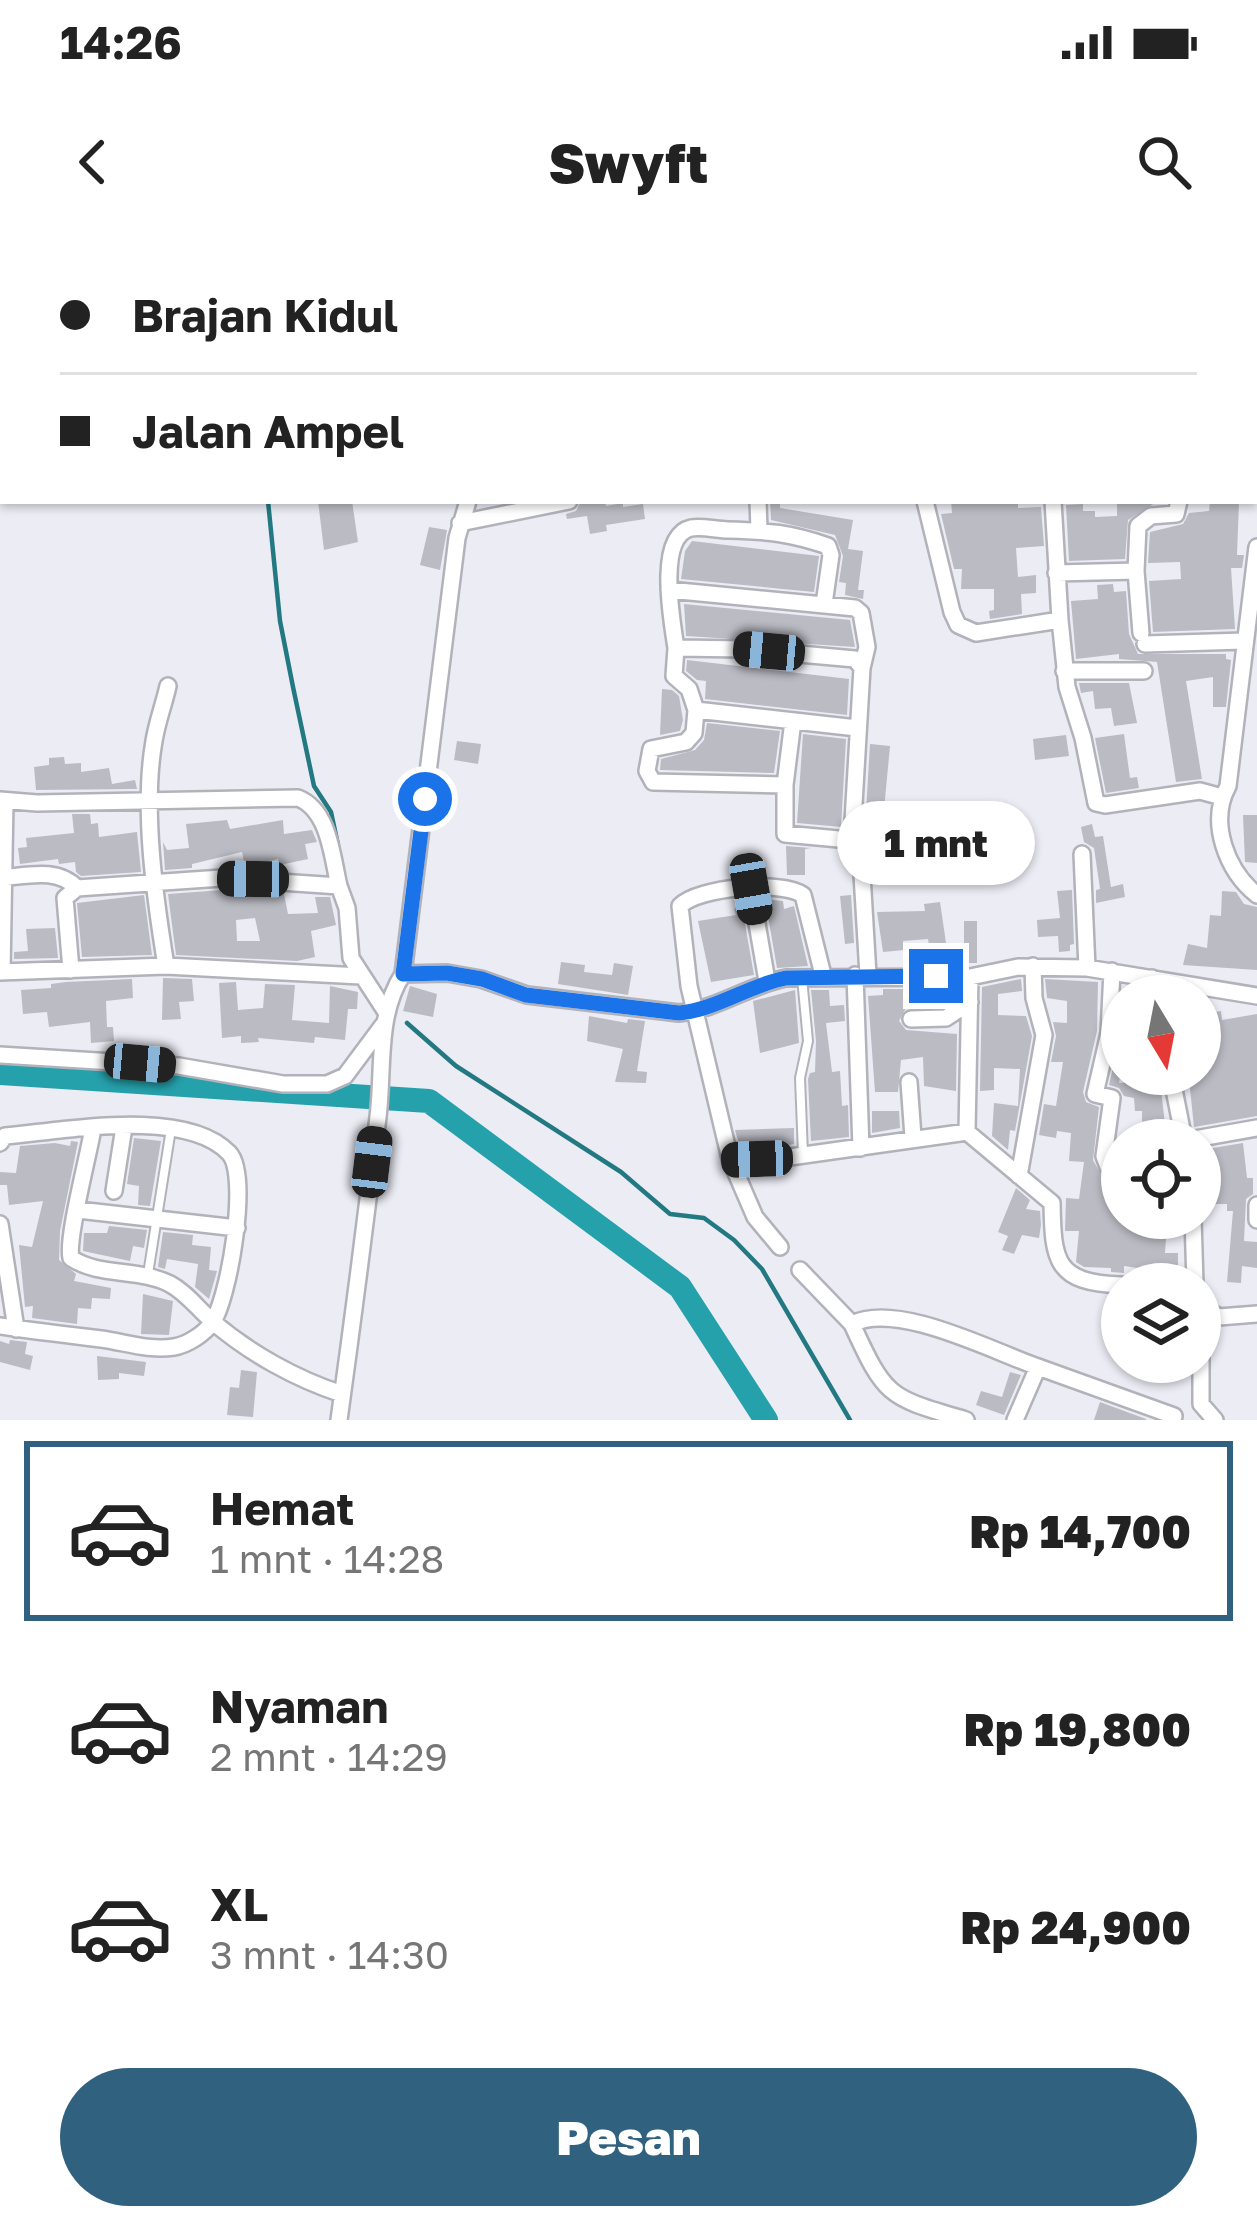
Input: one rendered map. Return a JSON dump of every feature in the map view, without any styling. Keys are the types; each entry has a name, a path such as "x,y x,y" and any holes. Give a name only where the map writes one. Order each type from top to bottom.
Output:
{"street":[{"path":"0,1055 179,1066 283,1084 327,1084 345,1076 387,1010 403,974 460,523 467,504"},
{"path":"460,523 548,504"},
{"path":"758,504 759,529"},
{"path":"926,504 958,625 976,633 1060,620"},
{"path":"1053,504 1064,671 1096,803 1105,806 1200,791 1222,797"},
{"path":"1178,504 1176,514 1151,516 1138,526 1136,571 1143,638 1244,641"},
{"path":"784,785 650,780 651,749 686,742 694,733 696,710 689,688 674,676 676,648 669,590 673,543 679,534 697,527 786,531 828,546 831,555 824,604"},
{"path":"1257,547 1228,786 1222,797 1225,853 1234,872 1257,895"},
{"path":"1056,573 1136,571"},
{"path":"669,590 824,604 861,613 867,647 857,728 852,838"},
{"path":"676,648 855,659 862,668"},
{"path":"1064,671 1144,671"},
{"path":"166,966 152,801 154,741 168,686"},
{"path":"696,710 857,728"},
{"path":"793,721 784,785 785,834 860,841 861,1148"},
{"path":"339,1420 387,1010 351,958 347,908 328,836 309,802 285,798 2,801 1,972 166,966 361,976"},
{"path":"1082,854 1087,968"},
{"path":"2,878 55,874 77,888"},
{"path":"71,970 65,898 77,888 243,878 339,886"},
{"path":"780,1247 755,1217 730,1160 683,956 683,900 706,892 790,887 800,892 823,975"},
{"path":"751,889 767,982"},
{"path":"403,974 447,973 482,979 526,995 679,1013 696,1011 767,982 823,975 970,977 1034,966 1135,975"},
{"path":"1019,1176 1044,1036 1034,998 1034,966"},
{"path":"1109,1119 1112,1098 1095,1094 1109,1033 1112,971"},
{"path":"968,1132 970,977"},
{"path":"1221,990 1257,996"},
{"path":"911,1018 946,1018 970,1002"},
{"path":"909,1082 913,1137"},
{"path":"94,1127 68,1238 71,1258 82,1265 170,1284 213,1322 306,1382 342,1394"},
{"path":"0,1143 5,1136 94,1127 189,1130 231,1154 236,1168 237,1228 213,1322 175,1347 8,1328 0,1224"},
{"path":"114,1191 124,1127"},
{"path":"1221,1134 1257,1128"},
{"path":"730,1160 968,1132 1019,1176 1056,1197 1053,1252 1066,1270 1101,1279"},
{"path":"1257,1205 1257,1220"},
{"path":"78,1210 237,1228"},
{"path":"800,1270 851,1324 889,1392 966,1420"},
{"path":"1221,1315 1257,1314"},
{"path":"851,1324 863,1318 912,1323 1174,1416 1173,1420"},
{"path":"1015,1420 1038,1367"},
{"path":"1201,1383 1201,1403 1215,1420"}],"lane":[{"path":"802,977 808,1042 800,1078 803,1155"},
{"path":"148,1276 171,1129"}],"building":[{"path":"318,504 352,504 358,542 324,550"},
{"path":"580,504 643,504 645,519 606,525 607,531 590,534 587,516 567,519 566,514"},
{"path":"770,504 853,520 848,549 863,551 858,590 864,590 863,599 845,595 846,583 839,582 843,556 835,535 771,520"},
{"path":"951,504 1041,507 1044,546 1016,548 1018,577 1036,575 1036,593 1021,594 1022,614 990,619 994,589 961,589 962,569 954,569 941,514 952,513"},
{"path":"1083,504 1083,511 1095,511 1095,517 1117,516 1117,504 1153,504 1128,520 1125,559 1069,561 1066,505"},
{"path":"1210,504 1239,504 1237,555 1244,555 1242,568 1231,568 1235,629 1153,632 1149,581 1181,579 1180,562 1148,563 1150,532 1183,524 1189,513 1209,511"},
{"path":"429,527 447,530 440,570 420,565"},
{"path":"692,541 819,556 814,592 681,579 685,551"},
{"path":"1113,584 1114,592 1126,591 1129,634 1138,654 1226,654 1231,660 1226,707 1213,707 1213,677 1186,681 1202,779 1176,782 1157,662 1119,659 1119,654 1076,659 1071,601 1098,599 1097,585"},
{"path":"684,604 850,620 855,647 686,636"},
{"path":"687,660 849,679 847,715 705,699 706,681 686,671"},
{"path":"1079,683 1129,683 1137,723 1114,726 1111,708 1095,709 1093,691 1081,693"},
{"path":"662,689 679,696 683,720 680,731 660,735"},
{"path":"707,723 780,731 774,773 660,770 661,759 695,750 704,740"},
{"path":"803,734 846,739 841,827 797,823"},
{"path":"1124,734 1130,778 1137,777 1139,788 1106,793 1095,738"},
{"path":"1066,735 1069,756 1035,760 1033,739"},
{"path":"457,741 481,744 478,764 454,760"},
{"path":"870,744 890,746 882,831 865,829"},
{"path":"64,757 65,764 81,763 81,772 109,768 112,784 135,780 137,789 36,790 34,767 49,765 49,758"},
{"path":"72,814 90,814 91,824 98,823 99,837 137,832 141,872 81,876 75,862 59,864 58,859 20,864 18,848 27,847 26,838 74,833"},
{"path":"1243,815 1257,815 1257,863 1245,862"},
{"path":"227,820 230,829 283,820 284,834 312,830 317,842 305,844 308,859 280,865 278,859 245,866 242,852 192,864 192,868 165,870 163,842 167,850 189,848 186,824"},
{"path":"1092,824 1095,837 1103,836 1111,887 1123,884 1125,897 1096,903 1100,889 1094,848 1084,842 1081,827"},
{"path":"786,846 811,848 805,849 805,875 787,875"},
{"path":"222,890 284,894 288,914 318,913 315,897 330,897 336,925 311,931 315,957 297,961 176,955 168,894","holes":["255,918 260,941 237,941 236,920"]},
{"path":"1072,890 1074,944 1070,951 1059,952 1058,936 1038,937 1037,920 1060,918 1057,891"},
{"path":"1222,891 1236,892 1244,904 1257,907 1257,970 1183,965 1188,944 1207,948 1210,915 1221,916"},
{"path":"144,895 152,955 82,957 77,903"},
{"path":"851,895 854,943 845,944 840,896"},
{"path":"765,899 783,901 784,909 794,906 808,966 777,968"},
{"path":"940,902 946,943 903,941 904,950 883,952 877,912 925,911 924,904"},
{"path":"742,907 754,975 711,982 698,921 736,915 734,909"},
{"path":"964,921 977,921 977,963 964,963"},
{"path":"55,928 58,958 14,959 14,952 28,951 26,929"},
{"path":"561,962 585,965 584,972 612,975 614,963 633,966 628,995 558,984"},
{"path":"163,978 192,979 194,1001 179,1002 181,1019 162,1020"},
{"path":"132,979 133,998 106,1001 107,1027 113,1027 114,1041 91,1043 90,1022 49,1027 47,1012 23,1014 21,990"},
{"path":"1021,979 1022,991 998,994 998,1015 1026,1016 1032,1036 1015,1131 1010,1130 1008,1150 992,1136 994,1103 1018,1106 1020,1069 994,1068 994,1090 980,1091 982,987"},
{"path":"1045,979 1098,982 1097,1031 1083,1092 1086,1102 1099,1107 1093,1160 1101,1174 1101,1239 1166,1239 1165,1253 1178,1253 1178,1263 1101,1263 1101,1268 1076,1262 1079,1231 1065,1231 1066,1198 1079,1199 1084,1162 1069,1161 1071,1133 1057,1131 1056,1138 1039,1135 1044,1104 1056,1106 1063,1062 1051,1062 1056,1036 1053,1022 1067,1023 1067,1001 1047,998"},
{"path":"236,982 238,1010 263,1008 265,984 295,985 292,1020 329,1023 330,986 358,992 357,1009 348,1009 345,1040 315,1037 314,1043 258,1038 259,1042 241,1043 241,1036 222,1038 219,983"},
{"path":"410,986 437,994 433,1017 403,1011"},
{"path":"883,989 923,989 923,996 934,995 935,1006 906,1008 899,1021 906,1030 957,1034 956,1091 924,1086 923,1057 901,1060 898,1092 875,1092 868,996 883,995"},
{"path":"795,990 799,1043 760,1053 753,1001"},
{"path":"811,990 829,990 830,1006 844,1005 845,1021 826,1023 832,1072 840,1071 842,1106 848,1105 849,1137 811,1141 808,1079 815,1072 816,1041"},
{"path":"1221,1011 1222,1020 1257,1014 1257,1116 1221,1122 1193,1119 1191,1095 1221,1095"},
{"path":"589,1016 645,1021 637,1071 647,1072 646,1083 615,1082 623,1049 587,1041"},
{"path":"1162,1095 1164,1119 1142,1119 1142,1111 1135,1111 1134,1098 1124,1096"},
{"path":"872,1111 899,1111 900,1128 872,1133"},
{"path":"794,1128 794,1144 782,1146 740,1147 735,1130"},
{"path":"134,1138 161,1141 150,1206 138,1205 139,1186 127,1184"},
{"path":"71,1141 78,1142 60,1231 59,1260 76,1274 74,1281 111,1288 110,1299 92,1298 91,1309 78,1308 77,1324 32,1318 33,1306 25,1307 19,1245 32,1247 43,1201 9,1205 7,1185 0,1185 0,1172 16,1173 20,1146 70,1146"},
{"path":"1243,1143 1247,1178 1253,1178 1253,1194 1246,1199 1244,1241 1257,1242 1257,1268 1242,1266 1241,1283 1227,1282 1233,1211 1221,1204 1221,1147"},
{"path":"1016,1188 1030,1200 1026,1209 1040,1211 1041,1225 1039,1238 1022,1235 1014,1254 1002,1250 1008,1236 998,1232"},
{"path":"109,1226 147,1230 144,1248 133,1246 130,1261 83,1251 84,1233 107,1233"},
{"path":"163,1232 193,1235 192,1245 211,1247 209,1270 217,1271 209,1299 195,1287 198,1264 167,1259 165,1269 158,1267"},
{"path":"143,1294 173,1301 169,1335 141,1334"},
{"path":"10,1340 27,1342 25,1354 33,1356 30,1370 0,1362 0,1341 9,1344"},
{"path":"97,1356 146,1362 144,1376 119,1373 119,1379 98,1380"},
{"path":"241,1370 257,1372 253,1417 227,1415 230,1387 239,1388"},
{"path":"1010,1372 1021,1375 1004,1415 976,1405 981,1391 1002,1397"},
{"path":"1100,1402 1146,1419 1146,1420 1094,1420"}],"waterway":[{"path":"268,504 280,621 293,687 314,786 331,812 338,845"},
{"path":"407,1023 456,1066 621,1172 670,1214 704,1218 734,1240 762,1269 850,1420"},
{"path":"0,1073 429,1101 680,1287 766,1420"}],"route":[{"path":"425,799 403,974 447,973 482,979 526,995 679,1013 786,978 936,976"}]}
